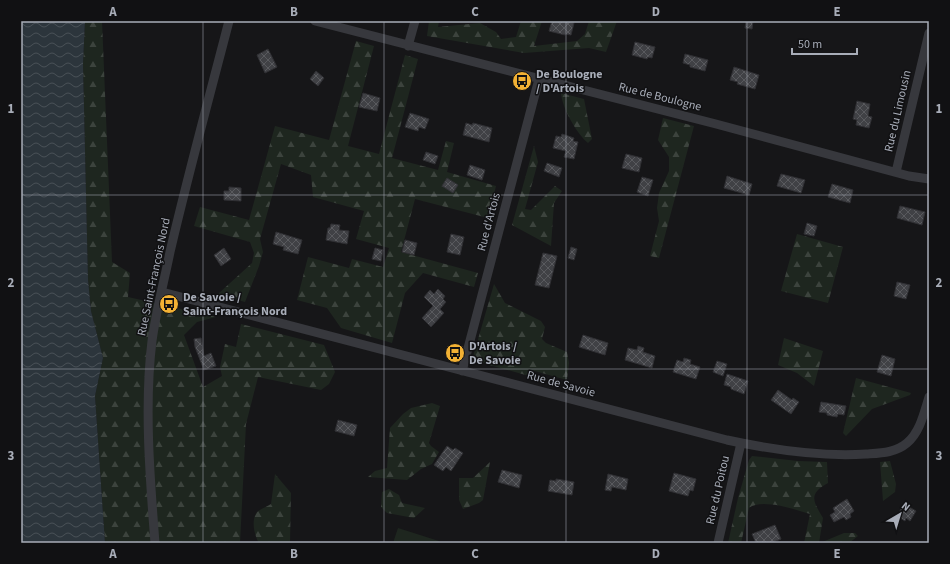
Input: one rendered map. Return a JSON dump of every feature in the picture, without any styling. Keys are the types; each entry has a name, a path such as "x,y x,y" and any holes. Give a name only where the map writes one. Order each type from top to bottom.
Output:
{"street":[{"name":"Rue Saint-François Nord","path":"155,543 151,498 149,399 152,340 179,215 229,21"},
{"name":"Rue de Boulogne","path":"314,21 896,172 929,179"},
{"path":"408,46 415,21"},
{"name":"Rue du Limousin","path":"896,172 929,33"},
{"name":"Rue d'Artois","path":"462,371 538,79"},
{"name":"Rue de Savoie","path":"162,292 741,443 775,450 846,455 888,452 906,444 914,436 929,397"},
{"name":"Rue du Poitou","path":"718,543 741,443"}],"green space":[{"path":"85,21 102,21 112,262 130,273 128,297 216,317 197,322 184,335 203,387 222,376 220,367 225,344 236,347 241,324 324,345 335,372 329,384 321,390 258,377 246,424 240,543 105,543 95,396 103,358 91,311 88,279 83,64"},
{"path":"429,21 439,21 438,27 480,23 496,32 501,39 516,37 521,21 542,21 534,46 577,41 585,34 589,21 617,21 606,52 589,48 524,53 427,36"},
{"path":"356,41 374,46 348,146 379,154 405,55 418,59 392,158 438,170 446,141 454,143 447,172 496,186 488,218 415,199 401,252 478,273 474,287 423,273 405,293 392,343 341,328 327,308 297,300 308,257 349,268 352,259 383,267 389,248 356,239 364,211 313,197 311,175 281,164 260,239 263,252 245,302 218,294 252,263 254,253 250,242 194,226 200,207 249,220 275,126 329,140"},
{"path":"561,93 584,99 592,139 588,143 579,134 571,120 564,106"},
{"path":"663,118 694,126 659,258 650,256 659,221 657,208 659,193 669,171 669,157 658,140"},
{"path":"534,146 538,162 525,209 531,210 555,186 562,191 554,203 551,246 512,225"},
{"path":"797,234 843,247 828,303 781,291"},
{"path":"494,284 505,303 541,321 545,327 542,339 546,343 567,352 569,363 567,380 531,370 529,376 472,360"},
{"path":"784,338 823,351 814,386 797,373 778,365"},
{"path":"856,378 911,393 910,395 872,409 846,436 843,433"},
{"path":"432,403 440,406 429,443 439,452 432,464 421,469 407,480 368,477 375,471 387,468 390,428 411,408"},
{"path":"752,456 798,461 827,462 828,483 817,491 814,498 823,518 819,543 804,543 810,514 770,504 762,504 749,508 741,543 728,543 738,498 749,460"},
{"path":"890,461 896,484 895,492 883,501 880,462"},
{"path":"490,462 483,500 463,509 459,500 459,478 473,478"},
{"path":"275,474 291,493 290,543 259,543 255,532 254,519 257,512 271,504"},
{"path":"389,489 399,495 402,503 425,508 414,518 387,513 381,507 382,492"},
{"path":"398,528 439,541 439,543 393,543"},
{"path":"844,533 855,533 858,536 849,543 820,543"}],"water":[{"path":"21,21 85,21 83,64 88,279 91,311 103,358 95,396 105,543 21,543"}],"building":[{"path":"552,21 567,21 574,23 571,35 549,31"},
{"path":"746,21 753,21 752,29 745,28"},
{"path":"635,42 655,47 652,58 648,57 647,59 632,55"},
{"path":"268,49 277,67 265,73 257,55"},
{"path":"685,54 708,60 705,71 690,67 690,65 683,63"},
{"path":"734,67 759,75 755,89 737,84 738,82 730,80"},
{"path":"316,71 324,78 318,86 310,79"},
{"path":"363,93 380,98 377,111 359,107"},
{"path":"857,101 870,104 868,116 872,117 869,128 856,125 857,120 853,119"},
{"path":"410,113 429,119 425,129 419,127 418,131 405,127"},
{"path":"466,123 472,125 473,123 492,128 489,142 463,135"},
{"path":"562,134 574,138 573,141 578,142 574,159 564,157 566,151 553,148 556,136 561,137"},
{"path":"426,152 438,156 435,164 423,160"},
{"path":"626,154 642,158 639,172 622,168"},
{"path":"547,163 562,168 559,177 544,171"},
{"path":"470,165 485,170 482,180 467,175"},
{"path":"781,174 805,180 801,193 777,186"},
{"path":"727,176 752,184 749,195 724,188"},
{"path":"642,177 653,180 648,196 637,192"},
{"path":"447,178 458,185 453,193 442,186"},
{"path":"832,184 853,190 850,203 828,197"},
{"path":"229,187 241,188 241,201 224,200 224,191 229,191"},
{"path":"900,206 925,212 922,225 897,218"},
{"path":"807,223 817,226 814,236 804,234"},
{"path":"331,224 340,225 339,230 349,231 347,244 326,240 328,228 330,228"},
{"path":"276,232 302,240 298,254 283,250 284,247 273,244"},
{"path":"451,234 464,237 460,255 447,252"},
{"path":"405,240 417,243 414,255 402,252"},
{"path":"571,247 577,249 574,260 568,258"},
{"path":"224,248 231,259 221,266 214,255"},
{"path":"375,248 383,250 381,261 372,259"},
{"path":"543,253 557,256 549,288 535,285"},
{"path":"897,282 910,285 906,299 894,296"},
{"path":"438,289 445,296 443,299 446,302 440,309 444,313 431,327 422,318 433,306 424,297 430,290 434,294"},
{"path":"583,335 608,343 605,355 579,347"},
{"path":"201,338 204,356 211,353 216,366 204,370 195,347 194,339"},
{"path":"638,346 644,348 643,352 655,356 652,368 625,360 628,348 637,350"},
{"path":"882,355 895,359 891,376 877,372"},
{"path":"684,358 691,360 690,364 700,367 696,379 673,372 677,360 683,362"},
{"path":"717,361 727,364 723,376 713,372"},
{"path":"727,374 748,381 744,394 724,385"},
{"path":"778,390 792,400 793,398 799,402 791,414 771,400"},
{"path":"821,402 846,406 844,415 838,414 837,417 819,412"},
{"path":"338,420 357,425 354,436 335,431"},
{"path":"447,446 453,450 455,448 463,453 451,471 446,467 443,471 434,465"},
{"path":"502,470 522,475 519,488 498,482"},
{"path":"674,473 696,479 693,491 690,490 688,496 669,491"},
{"path":"608,474 628,479 626,490 612,487 611,491 605,490"},
{"path":"556,479 574,482 572,495 548,491 550,480 556,481"},
{"path":"847,499 854,511 850,514 851,517 846,520 844,517 834,522 830,515 835,512 833,508"},
{"path":"904,504 916,511 910,521 906,518 905,521 897,516"},
{"path":"775,525 781,539 771,543 756,543 752,534"}],"place":[{"name":"De Boulogne / D'Artois","path":"522,81"},
{"name":"De Savoie / Saint-François Nord","path":"169,304"},
{"name":"D'Artois / De Savoie","path":"455,353"}]}
